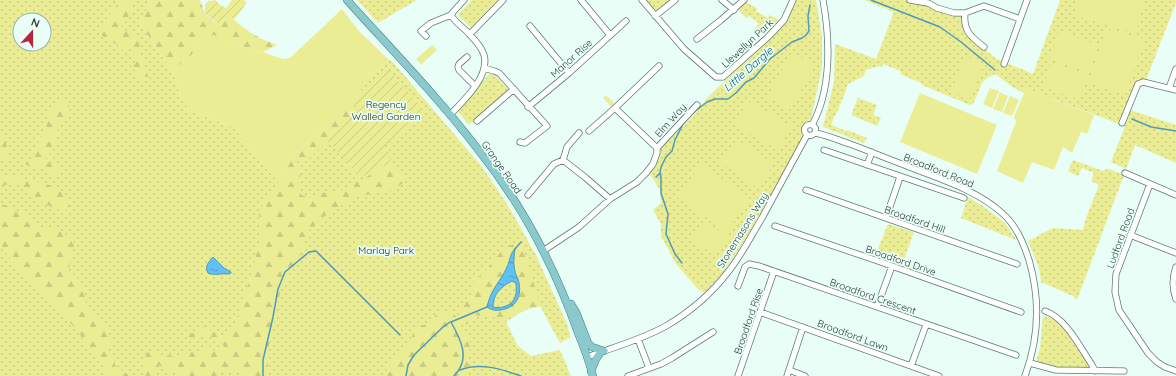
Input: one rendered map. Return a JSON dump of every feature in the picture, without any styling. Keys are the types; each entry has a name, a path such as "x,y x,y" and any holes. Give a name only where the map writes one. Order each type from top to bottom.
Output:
{"main road":[{"name":"Grange Road","path":"347,0 450,114 502,182 543,251 566,300 592,374"},
{"path":"566,300 572,305 576,312 588,343 592,347 602,352 596,359 592,374"}],"street":[{"path":"426,36 421,31 431,23 451,15 464,0"},
{"path":"470,34 503,0"},
{"path":"581,0 610,35"},
{"path":"642,0 655,16 675,0"},
{"path":"722,0 734,10"},
{"path":"697,39 734,10 744,0"},
{"name":"Llewellyn Park","path":"655,16 684,49 716,77 723,76 768,37 784,20 793,0"},
{"path":"812,125 816,129 815,132 813,135 807,135 804,131 805,128 812,125 820,106 826,78 828,52 827,27 823,0"},
{"path":"910,0 928,1 937,8 954,13 965,13 985,3 1020,19"},
{"path":"1004,64 1026,0"},
{"path":"965,13 964,23 968,32 972,38 984,47"},
{"path":"450,114 475,86 484,68 484,55 478,44 470,34 454,20 451,15"},
{"name":"Manor Rise","path":"528,107 569,73 626,21"},
{"path":"530,26 569,73"},
{"path":"467,57 459,64 458,67 459,70 475,86"},
{"path":"589,130 615,108 659,66"},
{"path":"484,68 494,70 499,74 547,126 525,143 520,142"},
{"path":"1168,88 1176,69"},
{"path":"1122,123 1138,84 1143,82 1176,90"},
{"path":"477,121 514,89"},
{"name":"Elm Way","path":"657,148 697,104"},
{"path":"543,251 579,227 610,199 637,182 646,173 656,159 657,148 615,108"},
{"name":"Broadford Road","path":"815,132 872,152 968,191 998,209 1008,218 1023,242 1029,260 1036,294 1037,320 1030,363 1025,376"},
{"path":"528,195 554,164 563,160 567,147 579,133"},
{"name":"Stonemasons Way","path":"587,357 638,339 665,326 690,310 710,292 728,272 750,239 807,135"},
{"path":"824,150 964,198"},
{"path":"867,166 872,152"},
{"path":"563,160 610,199"},
{"path":"1125,173 1176,195"},
{"path":"886,218 900,177"},
{"name":"Ludford Road","path":"1150,184 1116,274 1115,292 1119,310 1148,354 1157,362 1174,370"},
{"name":"Broadford Hill","path":"806,190 1017,264"},
{"name":"Broadford Drive","path":"775,226 1021,312"},
{"path":"1130,235 1176,253"},
{"name":"Broadford Crescent","path":"738,286 745,267 749,264 774,271 1016,355"},
{"path":"877,307 892,266"},
{"path":"1176,267 1173,276 1176,299"},
{"name":"Broadford Rise","path":"738,376 774,271"},
{"path":"1045,311 1064,323 1095,371"},
{"name":"Broadford Lawn","path":"760,312 939,376"},
{"path":"911,366 926,325"},
{"path":"803,327 788,373 805,376"},
{"path":"628,376 661,364 713,332"},
{"path":"638,339 649,368"},
{"path":"1030,363 1056,370 1124,371"},
{"path":"1171,376 1174,370"}],"green space":[{"name":"Marlay Park","path":"0,0 153,0 139,22 173,72 181,97 189,110 233,127 279,183 334,117 355,89 389,60 392,61 483,168 509,207 536,255 567,324 571,337 560,343 540,306 525,310 506,322 518,346 531,356 560,350 571,376 0,376"},
{"path":"121,0 137,0 121,28 136,37 140,44 139,50 144,62 142,67 148,74 148,80 144,81 139,79 133,67 137,60 129,47 122,50 118,49 115,41 106,39 97,30"},
{"path":"153,0 200,0 205,13 215,23 231,17 252,34 277,45 263,52 255,51 213,35 198,43 192,55 183,61 173,72 139,22"},
{"path":"215,0 226,8 232,0 244,0 247,2 235,19 230,17 216,23 205,13 205,5 209,1"},
{"path":"357,0 417,0 378,23"},
{"path":"472,0 498,0 471,28 458,15"},
{"path":"645,0 670,0 658,10 653,11"},
{"path":"796,0 816,0 822,36 822,67 811,119 805,123 802,128 802,136 799,146 745,240 723,273 704,293 698,289 676,264 661,236 661,224 653,210 661,203 660,190 650,174 659,159 661,149 694,115 708,97 785,23"},
{"path":"864,0 916,0 964,14 967,33 995,58 1033,74 1060,0 1176,0 1146,80 1138,79 1127,109 1176,125 1176,163 1135,145 1126,169 1111,162 1125,126 1026,89 1024,93 1014,88 995,74 987,78 982,83 973,104 970,105 922,85 921,83 900,74 901,71 883,64 882,67 879,66 866,70 864,76 848,84 831,125 867,138 864,143 823,127 834,82 835,44 876,59 894,12"},
{"path":"1078,0 1145,0 1136,33 1074,16"},
{"path":"746,2 757,8 756,11 768,18 769,15 780,20 766,35 756,26 759,23 749,16 746,18 738,9"},
{"path":"342,9 359,31 389,60 355,89 334,117 294,155 279,183 233,127 189,110 181,97 173,72 183,61 192,55 198,43 213,35 255,51 263,52 283,59 290,58"},
{"path":"1106,29 1145,39 1126,94 1088,83"},
{"path":"1059,31 1098,45 1089,73 1049,59"},
{"path":"432,45 437,50 421,65 416,59"},
{"path":"792,52 815,66 790,110 767,97"},
{"path":"965,56 984,64 970,99 951,91"},
{"path":"1051,63 1088,75 1079,100 1043,87"},
{"name":"Regency Walled Garden","path":"389,69 425,113 385,146 390,154 390,161 387,164 366,177 363,174 359,177 328,141 358,111 355,105 359,93"},
{"path":"489,74 495,75 510,91 469,125 458,112 459,109"},
{"path":"990,88 999,91 992,108 983,104"},
{"path":"355,89 359,93 355,105 358,110 303,164 299,160 295,164 301,173 298,183 301,195 312,198 325,192 338,192 347,188 358,180 361,183 367,178 366,177 390,161 394,166 396,165 406,181 393,190 382,191 355,198 331,211 310,229 304,240 301,254 281,289 268,350 268,376 245,376 238,370 222,372 219,376 183,376 180,373 169,371 159,365 152,376 146,376 141,369 144,363 137,360 145,358 148,352 156,350 161,358 169,355 179,359 182,355 192,352 196,354 206,349 215,350 224,347 221,341 206,336 188,338 186,335 198,331 204,326 223,338 233,331 251,275 261,235 259,212 265,201 279,183 294,155 334,117"},
{"path":"1026,89 1094,115 1087,134 1081,132 1072,153 1063,147 1054,170 1032,162 1023,183 997,171 1016,122 1014,117"},
{"path":"1000,92 1008,96 1002,112 993,109"},
{"path":"920,93 997,125 977,174 900,142"},
{"path":"606,95 617,106 614,109 603,98"},
{"path":"1010,96 1019,100 1012,116 1003,113"},
{"path":"858,98 877,105 873,115 881,118 877,126 851,115"},
{"path":"60,101 68,102 68,114 57,131 52,151 45,159 46,162 59,164 61,171 56,175 47,172 43,168 33,169 24,163 24,161 26,159 32,159 50,111 55,104"},
{"path":"748,101 792,126 778,150 734,125"},
{"path":"0,130 3,132 8,152 7,155 9,158 6,161 0,161"},
{"path":"737,139 774,164 757,188 720,162"},
{"path":"1073,160 1103,171 1109,169 1124,175 1077,300 1073,296 1041,282 1039,268 1028,241 1053,228 1083,230 1099,185 1091,181 1094,173 1082,168 1078,176 1069,172 1068,171"},
{"path":"701,164 750,198 727,232 677,197"},
{"path":"3,176 33,180 55,188 64,193 69,200 69,209 63,211 59,210 41,202 24,188 15,184 5,185 0,189 0,178"},
{"path":"968,197 1005,223 1016,240 961,218"},
{"path":"0,203 25,215 37,225 58,230 71,238 75,244 69,271 77,277 84,293 86,306 107,326 111,341 108,347 116,367 129,376 109,375 64,315 7,255 0,244"},
{"path":"704,220 728,237 715,256 691,238"},
{"path":"888,224 914,232 902,265 875,256"},
{"path":"521,242 541,306 525,310 505,319 475,315 466,325 462,318 460,309 474,292 472,284 505,247","holes":["515,250 515,270 520,292 509,307 492,311 487,308 492,293 506,269 513,251"]},
{"path":"438,313 449,313 455,315 470,341 468,376 382,376 419,327 428,323"},
{"path":"1043,316 1053,319 1062,325 1089,365 1087,368 1056,368 1036,362 1040,349"}],"water":[{"path":"515,249 514,266 520,289 518,297 514,304 510,307 500,310 491,309 487,307 489,300 493,290 508,265","holes":["512,281 516,283 516,295 514,300 509,305 499,308 493,307 494,298 498,291"]},
{"path":"213,257 231,273 208,273 207,266"}],"waterway":[{"path":"871,0 940,27 995,70"},
{"name":"Little Dargle","path":"694,112 707,102 715,99 728,99 746,82 754,78 770,59 792,42 806,35 809,31 808,16 810,5"},
{"path":"1132,119 1151,127 1176,131"},
{"name":"Little Dargle","path":"656,177 660,173 666,157 672,151 675,140 684,122"},
{"path":"660,173 661,193 668,214 666,234 675,254 682,263"},
{"name":"Little Dargle","path":"514,250 521,242"},
{"path":"263,376 263,360 278,289 285,272 309,252 316,251 400,335"},
{"name":"Little Dargle","path":"454,376 462,363 463,349 451,322 487,307"},
{"path":"406,376 408,365 414,355 450,322"},
{"path":"460,370 475,367 490,367 521,376"}]}
